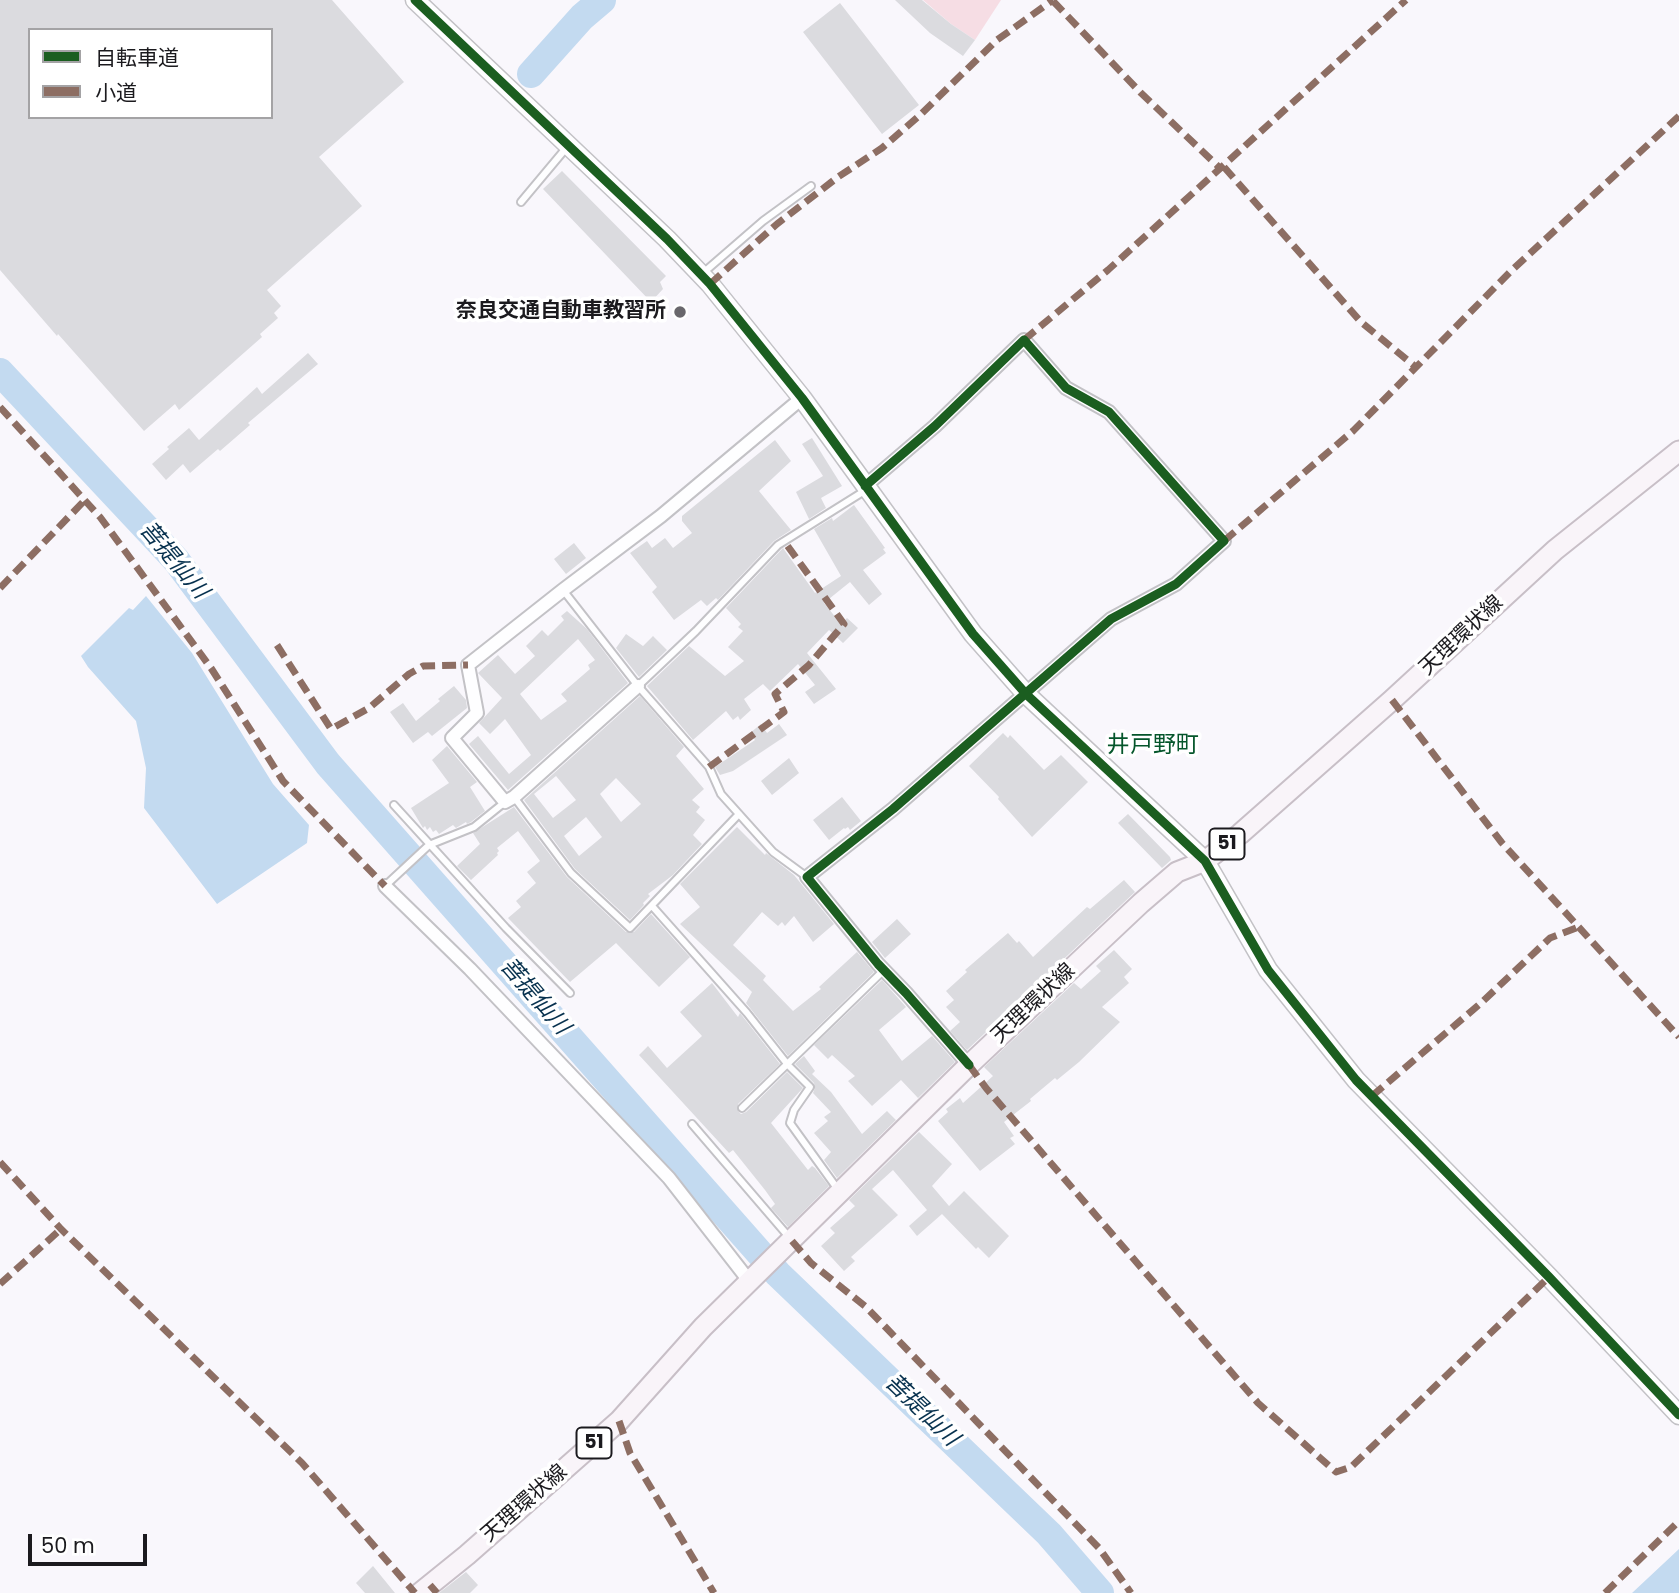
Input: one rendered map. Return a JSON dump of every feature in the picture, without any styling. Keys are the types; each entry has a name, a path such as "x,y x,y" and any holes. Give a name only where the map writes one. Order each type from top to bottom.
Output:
{"main road":[{"name":"天理環状線","path":"420,1593 618,1421 703,1327 969,1065 1177,872 1205,862 1240,834 1392,700 1555,550 1679,451"}],"street":[{"path":"415,0 702,275 802,398 973,634 1026,694 1205,862 1268,970 1356,1080 1549,1277 1679,1415"},
{"path":"866,488 1024,340 1066,388 1109,412 1224,541 1176,584 1111,619 893,809 807,877 884,970 969,1065"},
{"path":"638,686 509,799 452,738 477,713 468,666 661,516 802,398"},
{"path":"387,884 669,1178 752,1280"}],"lane":[{"path":"521,202 569,145"},
{"path":"702,275 763,221 811,186"},
{"path":"638,686 696,631 778,545 866,488"},
{"path":"563,590 638,686 709,767 721,794 773,852 807,877"},
{"path":"387,884 427,846 474,827 509,799 571,873 630,929 739,814"},
{"path":"394,805 427,846 570,993"},
{"path":"652,906 747,1013 788,1065 810,1087 794,1110 790,1123 840,1193"},
{"path":"743,1108 884,970"},
{"path":"692,1124 790,1244"}],"shaded area":[{"path":"923,0 1001,0 975,40"}],"water":[{"path":"146,596 192,653 273,784 309,825 307,843 217,904 144,808 146,768 136,721 81,656 129,608 133,610"},
{"path":"1679,1549 1679,1593 1632,1593"}],"building":[{"path":"0,0 332,0 404,82 319,157 362,206 267,290 281,306 274,313 278,318 260,334 262,337 179,410 175,404 144,431 58,334 57,336 0,270"},
{"path":"895,0 922,0 975,40 963,56 930,33"},
{"path":"840,3 919,105 882,134 803,32"},
{"path":"562,171 666,276 660,282 663,289 651,302 543,189"},
{"path":"308,353 318,364 248,423 250,425 220,451 218,449 190,473 183,464 166,480 152,464 189,428 199,440 257,387 262,394"},
{"path":"812,438 842,486 821,498 826,508 809,519 796,492 823,476 802,444"},
{"path":"775,440 791,461 759,491 791,530 774,541 718,600 716,598 707,606 701,600 674,620 652,592 657,587 630,553 647,541 652,548 665,538 673,548 692,533 682,521 682,516"},
{"path":"854,505 885,548 883,549 886,553 863,570 882,594 869,605 850,582 824,603 841,624 847,618 858,628 843,643 829,630 807,653 836,689 814,704 805,692 815,685 798,664 770,691 763,684 744,699 751,710 740,720 738,716 733,720 726,711 693,740 647,686 689,646 725,676 744,661 728,647 743,631 738,627 741,624 726,608 783,548 815,593 841,576 814,529 832,518 833,521"},
{"path":"574,543 586,558 566,574 554,559"},
{"path":"567,611 587,629 628,683 508,790 469,744 478,736 509,774 531,755 505,719 490,734 479,723 502,698 478,673 498,655 515,674 535,656 526,646 542,630 548,636 564,620 561,616","holes":["578,639 595,660 588,665 590,669 561,694 567,701 541,720 520,694"]},
{"path":"626,634 643,646 653,636 667,650 639,677 616,648"},
{"path":"454,686 466,700 467,708 432,736 428,732 413,743 390,712 403,703 416,721"},
{"path":"640,696 684,747 676,756 704,789 692,800 700,807 696,812 705,820 693,835 702,844 673,875 648,894 650,896 644,905 630,920 575,869 524,800","holes":["556,776 576,800 553,818 534,794","616,778 641,804 621,822 600,794","586,817 602,837 579,856 564,836"]},
{"path":"761,724 767,733 779,724 787,735 733,771 720,775 715,767 755,740 750,733"},
{"path":"1003,733 1008,738 1010,735 1044,770 1061,755 1088,782 1032,837 969,766"},
{"path":"447,746 477,782 470,787 485,811 467,824 466,822 456,828 453,825 439,834 436,830 433,832 430,827 427,830 425,826 423,828 411,808 449,783 432,760"},
{"path":"789,758 799,773 772,795 761,781"},
{"path":"842,797 861,821 850,830 848,827 844,828 829,840 813,820"},
{"path":"514,807 567,877 626,932 634,932 651,914 690,957 659,987 616,943 570,982 508,918 521,907 516,901 536,883 527,872 540,861 518,831 497,848 498,855 471,880 457,866 480,844 473,833"},
{"path":"1128,814 1170,857 1171,860 1162,868 1118,823"},
{"path":"737,827 765,855 766,853 794,875 834,924 813,942 794,916 785,926 782,922 778,926 762,912 733,945 766,976 763,980 793,1011 821,989 819,987 857,952 874,972 788,1056 746,1003 752,992 680,924 700,907 680,884"},
{"path":"1124,880 1135,892 967,1050 950,1031 960,1022 946,1007 954,1000 946,991 967,972 965,970 1008,933 1033,957 1087,907 1090,909"},
{"path":"897,919 911,934 885,958 872,942"},
{"path":"1114,950 1132,969 1124,977 1129,983 1102,1007 1120,1022 1079,1062 1057,1080 1055,1078 1004,1122 1014,1136 1010,1138 1015,1144 980,1171 938,1121 948,1112 946,1109 960,1098 963,1103 993,1076 984,1067 1074,983 1081,989 1101,971 1096,966"},
{"path":"882,980 906,1007 879,1030 902,1061 932,1036 955,1062 918,1098 901,1080 872,1106 848,1081 855,1076 832,1055 828,1059 814,1045"},
{"path":"712,983 738,1017 740,1013 780,1064 738,1104 738,1111 741,1114 746,1112 787,1072 803,1088 771,1123 808,1170 812,1166 815,1168 829,1186 788,1227 771,1208 775,1204 765,1190 733,1150 729,1153 639,1055 648,1046 667,1068 702,1036 680,1012"},
{"path":"804,1056 815,1071 812,1074 831,1092 862,1134 887,1111 896,1120 837,1178 824,1160 831,1152 814,1133 828,1121 824,1117 831,1112 813,1093 814,1083 795,1064"},
{"path":"919,1132 952,1164 932,1186 949,1206 964,1191 1009,1236 989,1258 978,1247 976,1249 942,1214 917,1236 909,1226 927,1210 893,1170 872,1189 898,1215 851,1257 855,1261 844,1271 821,1246 835,1233 830,1228 855,1206 849,1200"},
{"path":"373,1566 395,1593 365,1593 356,1583"},
{"path":"466,1572 478,1585 470,1593 439,1593"}],"waterway":[{"path":"531,74 582,17 602,0"},
{"name":"菩提仙川","path":"0,372 176,560 328,764 778,1274 1049,1534 1100,1593"}],"marked path":[{"path":"710,284 777,224 838,177 882,148 997,40 1053,0"},
{"path":"1024,340 1108,270 1406,0"},
{"path":"1053,1 1141,93 1221,169"},
{"path":"1224,541 1353,431 1511,271 1679,116"},
{"path":"1224,167 1361,322 1417,368"},
{"path":"0,407 100,517 211,668 283,781 385,886"},
{"path":"0,588 85,500"},
{"path":"709,767 784,712 775,694 809,665 844,624 784,541"},
{"path":"277,645 331,729 369,708 409,674 423,666 468,665"},
{"path":"1392,700 1502,843 1679,1037"},
{"path":"1372,1096 1481,1003 1550,938 1579,927"},
{"path":"969,1065 1258,1403 1336,1472 1351,1467 1549,1277"},
{"path":"0,1162 61,1229 302,1463 415,1593"},
{"path":"0,1284 61,1229"},
{"path":"792,1241 811,1263 866,1307 1099,1548 1131,1593"},
{"path":"619,1421 630,1453 714,1593"},
{"path":"1605,1593 1679,1521"},
{"path":"430,1585 437,1593"}],"cycle path":[{"path":"415,0 667,239 710,284 802,398 973,634 1026,694 1205,861 1268,970 1356,1080 1549,1277 1679,1415"},
{"path":"865,486 935,426 1024,340 1066,388 1109,412 1224,541 1176,584 1111,619 893,809 807,877 878,964 969,1065"}],"place":[{"name":"奈良交通自動車教習所","path":"680,312"}],"district":[{"name":"井戸野町","path":"1153,746"}]}
